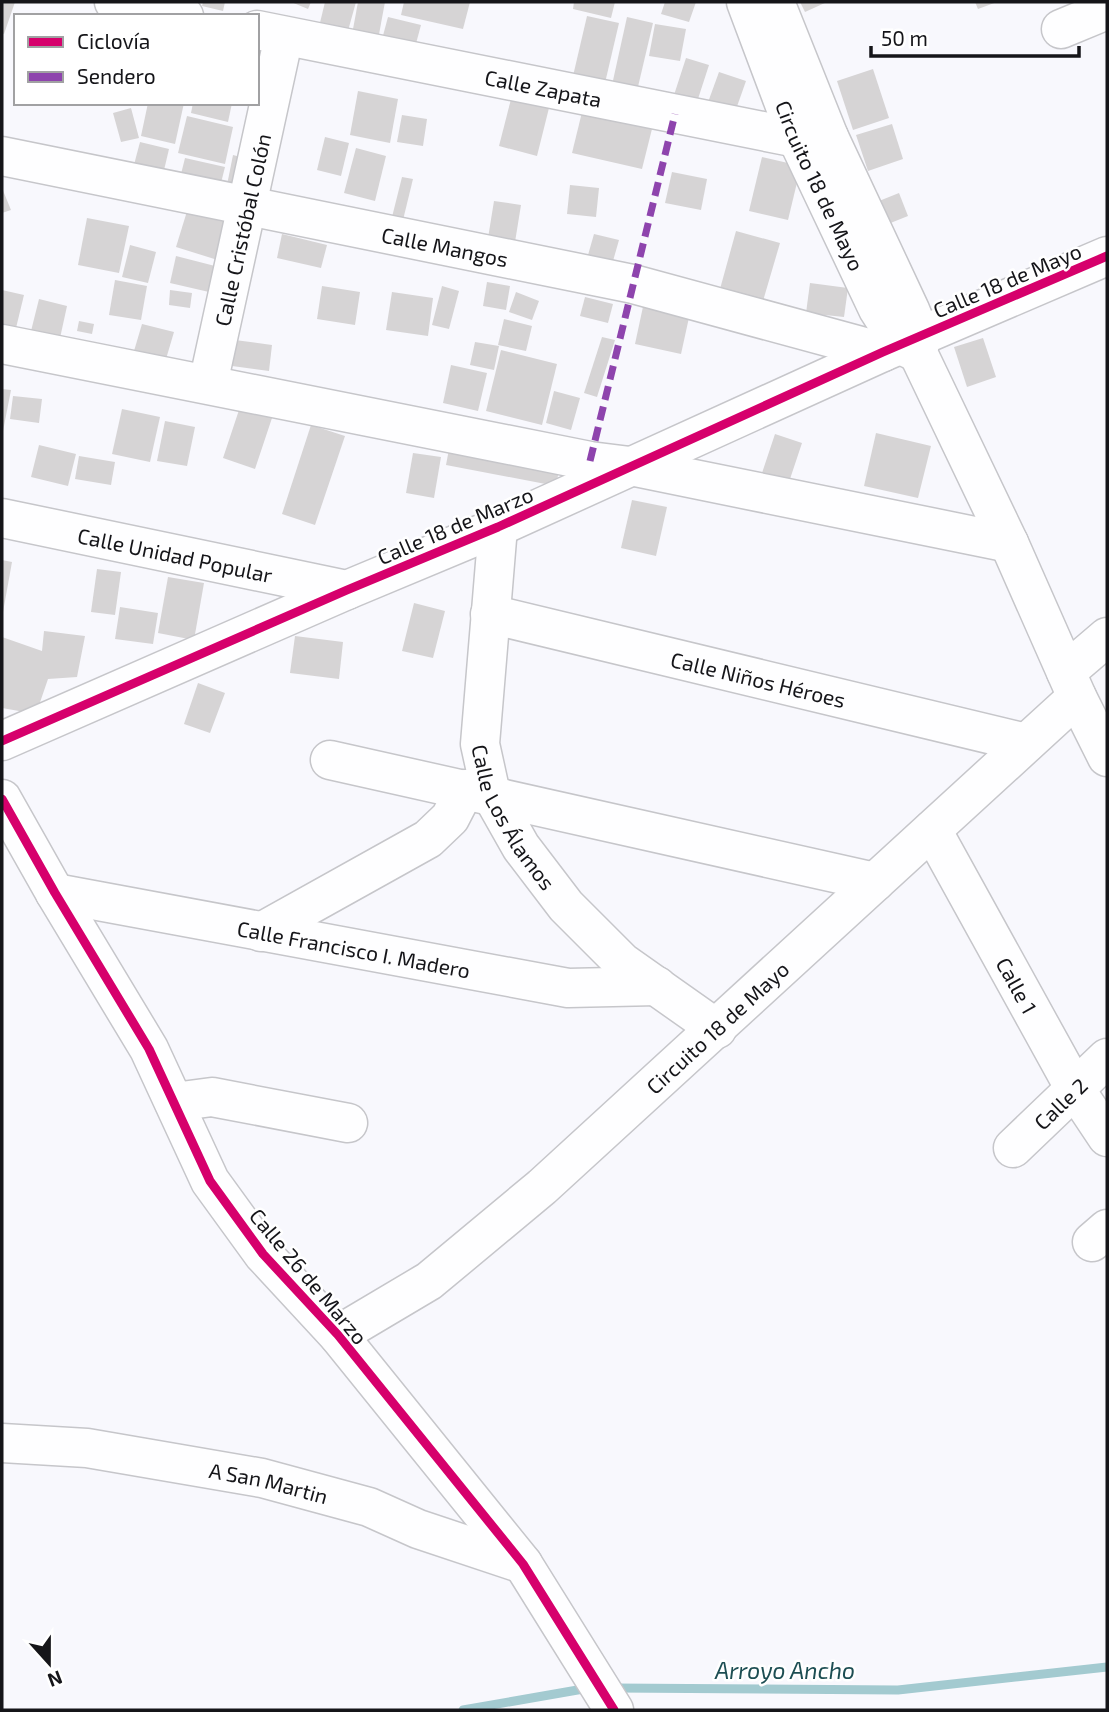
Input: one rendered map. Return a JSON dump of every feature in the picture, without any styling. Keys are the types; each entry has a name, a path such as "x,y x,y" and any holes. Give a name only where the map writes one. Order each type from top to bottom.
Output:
{"street":[{"path":"114,2 174,14"},
{"name":"Circuito 18 de Mayo","path":"746,2 813,138 905,347 1009,543 1107,757"},
{"name":"Circuito 18 de Mayo","path":"775,2 813,138"},
{"path":"1061,29 1107,10"},
{"name":"Calle Zapata","path":"270,33 813,138"},
{"name":"Calle Cristóbal Colón","path":"208,384 247,207 270,33"},
{"name":"Calle Mangos","path":"2,156 633,284 905,347"},
{"name":"Calle 18 de Mayo","path":"905,347 1107,256"},
{"path":"2,344 1009,543"},
{"name":"Calle 18 de Marzo","path":"2,741 498,527 630,466 905,347"},
{"name":"Calle Unidad Popular","path":"2,518 347,590"},
{"name":"Calle Los Álamos","path":"498,527 478,791 566,906 622,962 717,1029"},
{"name":"Calle Niños Héroes","path":"490,614 1026,743"},
{"path":"1072,685 1107,637"},
{"name":"Circuito 18 de Mayo","path":"338,1335 429,1280 542,1187 1026,743 1072,685"},
{"path":"330,760 875,882"},
{"path":"261,932 428,839 478,791"},
{"name":"Calle 26 de Marzo","path":"2,799 54,893 149,1049 210,1181 263,1254 338,1335 523,1564 614,1710"},
{"name":"Calle 1","path":"932,830 1076,1089 1107,1137"},
{"name":"Calle Francisco I. Madero","path":"54,893 568,988 657,986"},
{"name":"Calle 2","path":"1013,1148 1107,1058"},
{"path":"174,1102 212,1097 348,1123"},
{"name":"A San Martin","path":"2,1443 87,1448 262,1478 369,1507 418,1529 523,1564"}],"building":[{"path":"2,2 15,2 4,34 2,33"},
{"path":"203,2 225,2 223,11 202,6"},
{"path":"291,2 311,2 308,9"},
{"path":"325,2 356,2 346,38 318,31"},
{"path":"358,2 385,2 377,45 351,40"},
{"path":"404,2 470,2 463,29 401,15"},
{"path":"574,2 615,2 611,18 573,9"},
{"path":"665,2 696,2 689,22 661,14"},
{"path":"800,2 827,2 805,12"},
{"path":"975,2 997,2 978,9"},
{"path":"587,16 619,23 605,83 573,76"},
{"path":"388,17 421,25 414,51 381,43"},
{"path":"627,17 653,23 637,91 612,85"},
{"path":"655,24 686,29 680,61 649,56"},
{"path":"686,58 709,65 697,102 674,95"},
{"path":"873,69 889,118 853,130 837,81"},
{"path":"719,72 746,81 734,115 707,105"},
{"path":"358,91 398,99 390,143 350,135"},
{"path":"511,99 549,108 537,156 499,146"},
{"path":"148,105 184,105 175,144 141,136"},
{"path":"193,105 232,105 228,122 191,113"},
{"path":"131,108 139,138 121,142 113,113"},
{"path":"583,108 653,125 642,169 572,153"},
{"path":"402,115 427,119 423,146 397,142"},
{"path":"187,116 233,127 225,164 178,153"},
{"path":"892,124 903,159 868,171 856,135"},
{"path":"325,137 349,143 341,176 317,170"},
{"path":"140,142 169,149 161,183 131,176"},
{"path":"356,148 386,156 375,201 344,193"},
{"path":"233,155 248,159 241,193 226,190"},
{"path":"762,157 801,166 788,220 749,211"},
{"path":"185,158 225,167 219,191 179,182"},
{"path":"672,172 707,179 701,210 665,203"},
{"path":"402,177 413,179 403,220 392,217"},
{"path":"570,185 599,188 596,217 567,214"},
{"path":"2,188 11,210 2,213"},
{"path":"899,193 908,216 883,226 874,203"},
{"path":"494,201 521,205 515,242 488,238"},
{"path":"188,208 236,223 224,262 176,247"},
{"path":"87,218 129,226 119,273 78,265"},
{"path":"736,231 780,243 763,301 720,289"},
{"path":"282,234 327,245 321,268 277,258"},
{"path":"594,234 619,240 613,261 588,255"},
{"path":"130,245 156,252 148,283 122,277"},
{"path":"176,256 215,266 209,292 170,283"},
{"path":"115,280 147,286 141,320 109,315"},
{"path":"487,282 510,286 506,310 483,306"},
{"path":"810,283 848,288 844,317 806,313"},
{"path":"322,286 360,292 355,325 317,319"},
{"path":"442,286 459,291 449,329 432,325"},
{"path":"2,290 24,295 16,328 2,325"},
{"path":"170,290 192,293 190,308 169,305"},
{"path":"392,292 433,298 428,336 386,330"},
{"path":"516,292 539,301 532,320 509,312"},
{"path":"585,297 613,304 608,323 580,316"},
{"path":"39,299 67,306 60,338 31,331"},
{"path":"644,302 690,313 681,354 635,344"},
{"path":"504,319 532,326 526,351 498,345"},
{"path":"79,321 94,324 92,334 77,331"},
{"path":"142,324 174,332 166,359 134,351"},
{"path":"602,337 615,340 597,397 584,393"},
{"path":"983,338 996,377 967,387 954,347"},
{"path":"235,340 272,345 269,371 232,366"},
{"path":"475,342 499,346 494,370 470,365"},
{"path":"501,350 557,364 542,425 486,411"},
{"path":"451,365 487,373 478,411 443,403"},
{"path":"2,389 11,390 3,431 2,431"},
{"path":"554,391 580,398 571,430 546,423"},
{"path":"13,396 42,399 39,423 10,419"},
{"path":"241,404 273,415 255,469 223,458"},
{"path":"122,409 160,417 150,462 112,454"},
{"path":"165,421 195,427 187,466 157,461"},
{"path":"311,425 345,436 315,525 282,514"},
{"path":"876,433 931,446 918,498 864,486"},
{"path":"775,434 802,443 788,485 761,476"},
{"path":"450,444 560,465 556,486 446,465"},
{"path":"39,445 76,454 68,486 31,477"},
{"path":"413,453 441,457 434,498 406,493"},
{"path":"79,456 115,462 111,485 75,479"},
{"path":"632,500 667,507 656,556 621,548"},
{"path":"2,560 12,562 3,612 2,612"},
{"path":"97,569 121,572 115,615 91,612"},
{"path":"168,577 204,583 194,640 158,633"},
{"path":"414,603 445,611 433,658 402,651"},
{"path":"120,607 158,613 153,644 115,639"},
{"path":"44,631 85,636 77,677 48,679 36,714 2,708 2,637 42,651"},
{"path":"295,636 343,642 339,679 290,673"},
{"path":"198,683 225,693 210,733 184,724"}],"waterway":[{"name":"Arroyo Ancho","path":"614,1688 898,1690 1107,1667"},
{"name":"Arroyo Ancho","path":"463,1710 589,1688"}],"marked path":[{"path":"590,461 675,114"}],"cycle path":[{"path":"2,741 498,527 883,352 1107,256"},
{"path":"2,799 149,1049 210,1181 263,1254 338,1335 523,1564 614,1710"}]}
